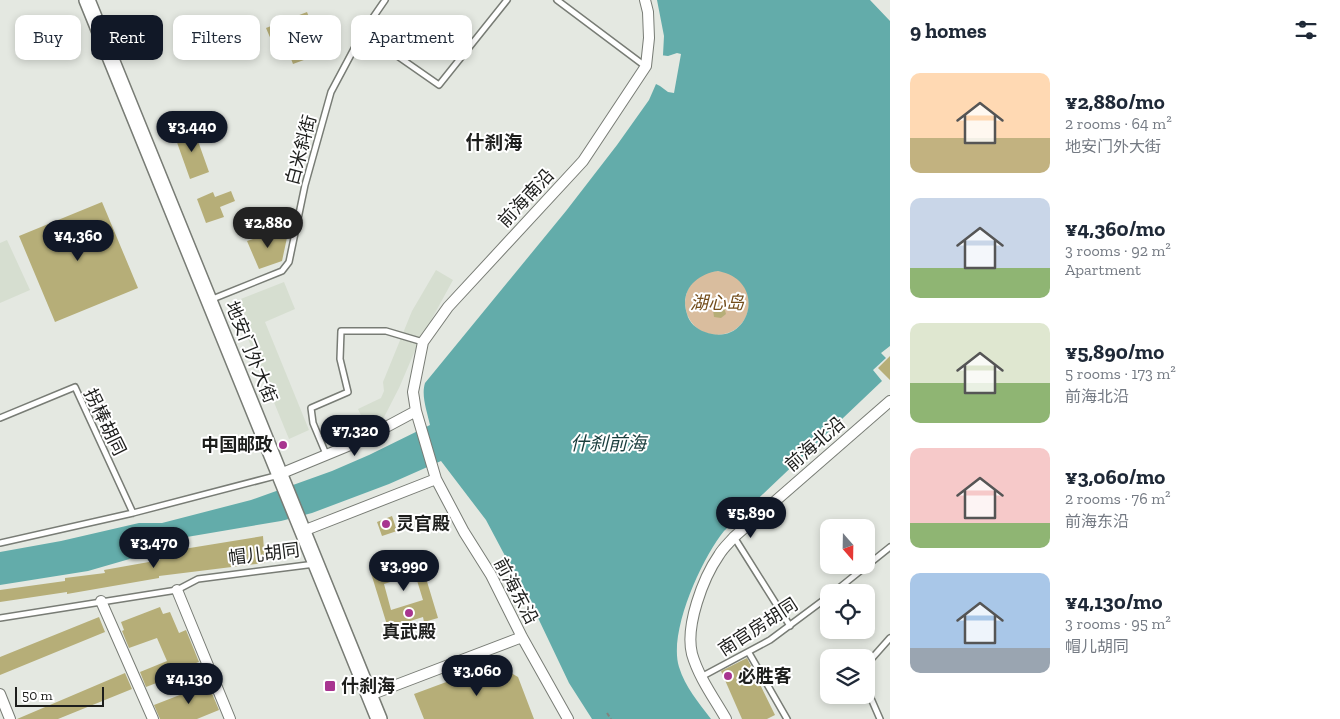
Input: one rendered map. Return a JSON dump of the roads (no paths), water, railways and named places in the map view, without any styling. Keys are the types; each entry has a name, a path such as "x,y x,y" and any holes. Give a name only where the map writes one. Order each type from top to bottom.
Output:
{"main road":[{"name":"地安门外大街","path":"86,0 142,140 210,300 379,719"}],"street":[{"name":"前海南沿","path":"416,411 413,392 423,342 448,307 583,161 646,66 649,38 648,12 645,0"},
{"name":"前海北沿","path":"726,719 701,677 692,653 691,637 695,612 710,569 719,553 734,537 890,401"},
{"path":"280,474 360,441 416,411"},
{"name":"前海东沿","path":"416,411 436,479 568,719"},
{"path":"303,531 436,479"},
{"path":"177,590 230,719"},
{"path":"101,601 153,719"},
{"path":"370,695 522,637"},
{"path":"0,694 10,719"}],"lane":[{"name":"白米斜街","path":"375,15 385,0"},
{"path":"472,44 507,0"},
{"path":"557,0 646,66"},
{"name":"白米斜街","path":"210,300 282,271 289,262 305,185 331,92 351,54"},
{"path":"404,60 440,85 460,60"},
{"path":"326,454 313,422 311,408 348,392 340,359 341,331 386,331 423,342"},
{"name":"拐棒胡同","path":"0,418 75,387 134,514"},
{"path":"0,543 134,514 280,474"},
{"path":"734,537 790,626"},
{"path":"844,584 890,547"},
{"name":"帽儿胡同","path":"0,618 177,590 198,579 315,564"},
{"name":"南官房胡同","path":"701,677 750,653 820,603"},
{"path":"875,655 890,638"},
{"path":"750,653 786,719"},
{"path":"873,704 880,719"}],"water":[{"name":"什刹前海","path":"657,0 870,0 890,21 890,346 881,353 886,358 873,370 882,381 724,531 706,559 689,596 678,635 677,652 679,667 685,681 711,719 592,719 569,683 539,620 486,520 441,461 389,484 312,513 281,521 181,538 133,558 88,571 0,585 0,552 61,541 139,523 162,523 251,500 332,471 430,425 424,398 425,383 566,211 649,100 656,84 663,55 664,36","holes":["718,271 734,277 744,287 748,299 748,312 742,323 733,331 720,335 705,332 696,327 688,317 685,305 688,291 692,285 703,276"]}],"place":[{"name":"中国邮政","path":"283,445"},
{"name":"灵官殿","path":"386,524"},
{"name":"真武殿","path":"409,613"},
{"name":"必胜客","path":"728,676"},
{"name":"什刹海","path":"330,686"}],"district":[{"name":"什刹海","path":"494,142"}],"park label":[{"name":"湖心岛","path":"717,303"}]}
